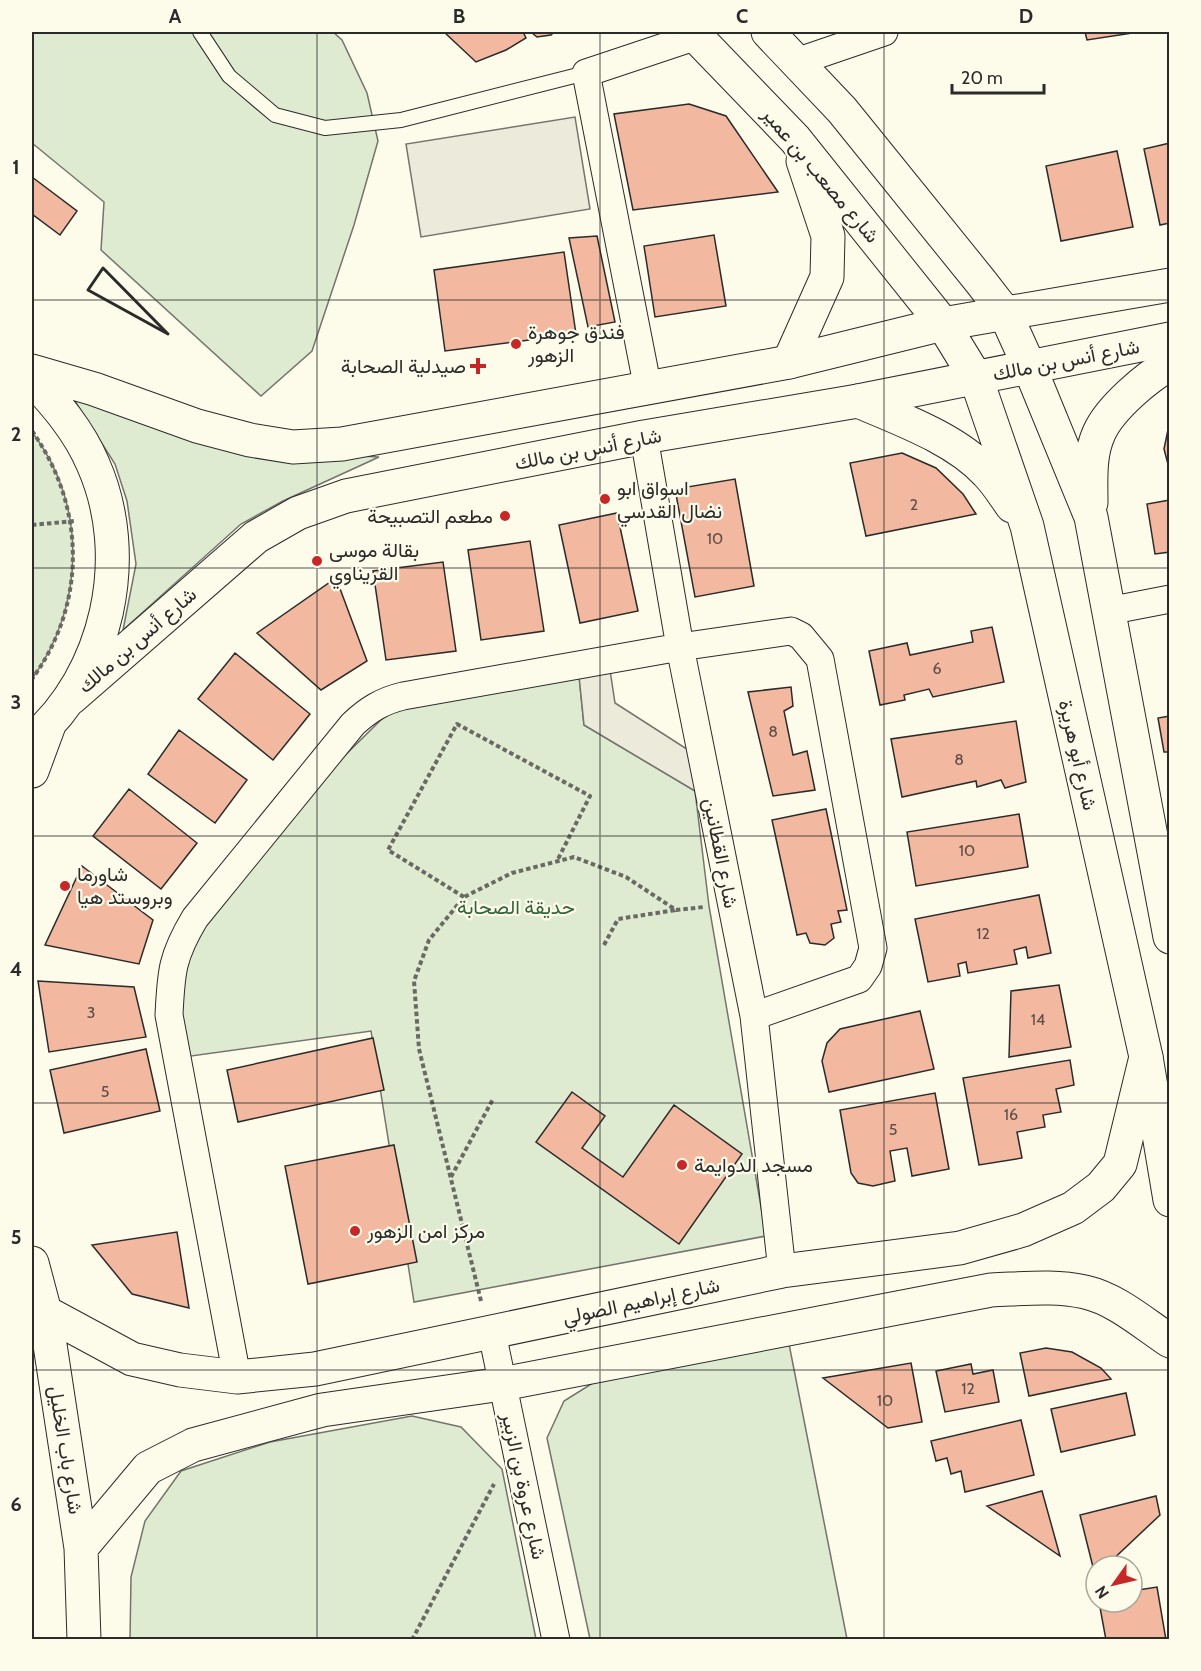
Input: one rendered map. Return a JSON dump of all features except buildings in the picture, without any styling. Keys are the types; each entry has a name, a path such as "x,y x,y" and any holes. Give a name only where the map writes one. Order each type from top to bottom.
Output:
{"main road":[{"path":"768,32 799,61 842,110 1005,313 1029,366 1090,517 1170,936"},
{"name":"شارع مصعب بن عمير","path":"695,34 795,139 943,324"},
{"path":"789,362 827,277 828,236 795,139"},
{"path":"32,371 94,389 197,426 250,440 293,447 342,444 789,362 943,324 1170,285"},
{"name":"شارع أبو هريرة","path":"943,324 976,378 1027,526 1146,1057 1170,1200"},
{"name":"شارع أنس بن مالك","path":"70,698 256,537 298,513 346,496 644,437 858,401 1170,339"},
{"path":"1090,517 1091,463 1099,432 1117,408 1152,374 1170,364"},
{"path":"32,379 63,411 93,464 110,523 112,584 98,644 70,698 40,732 32,771"},
{"path":"858,401 908,422 948,443 987,472 1027,526"},
{"name":"شارع إبراهيم الصولي","path":"45,1312 132,1359 180,1370 237,1377 315,1369 782,1271 960,1248 1023,1230 1073,1208 1101,1187 1120,1164 1146,1057"},
{"name":"شارع باب الخليل","path":"32,1263 45,1312 81,1548 84,1640"},
{"path":"81,1548 148,1468 193,1445 322,1410 502,1384 992,1290 1043,1288 1085,1292 1119,1306 1170,1341"}],"street":[{"path":"799,61 884,32"},
{"path":"648,389 586,73 695,34"},
{"name":"شارع القطانين","path":"644,437 680,647 754,1016 782,1271"},
{"path":"1108,611 1170,599"},
{"path":"237,1377 169,1015 170,980 178,946 195,918 353,724 368,711 387,700 680,647 792,631 801,636 820,659 873,948 868,966 859,979 754,1016"},
{"name":"شارع عروة بن الزبير","path":"492,1333 556,1640"}],"lane":[{"path":"200,32 229,76 275,115 325,128 401,120 586,73"}],"path":[{"path":"32,431 43,447 63,489 71,521 74,564 69,598 58,635 32,679"},
{"path":"32,525 71,521 110,523"},
{"path":"464,897 388,850 457,724 590,796 557,861"},
{"path":"492,1333 477,1290 419,1049 414,981 429,940 464,897 512,873 574,857 626,877 676,910"},
{"path":"604,945 618,920 731,903"},
{"path":"451,1178 493,1099"},
{"path":"412,1640 515,1446"}],"green space":[{"path":"32,32 333,32 342,40 367,93 378,141 354,225 312,351 261,396 101,250 104,202 32,143"},
{"path":"73,398 266,451 379,457 283,501 241,524 123,630 136,564 127,501 115,464"},
{"path":"32,432 50,461 63,491 71,523 73,556 70,588 62,620 50,650 32,679"},
{"name":"حديقة الصحابة","path":"579,676 584,725 695,791 709,906 766,1236 414,1302 371,1031 177,1058 185,913 390,711"},
{"path":"789,1344 847,1639 590,1639 547,1438 564,1401 596,1381"},
{"path":"412,1416 461,1427 502,1469 536,1639 130,1639 131,1577 145,1521 181,1471 270,1442"}],"shaded area":[{"path":"575,117 590,209 421,237 406,144"},
{"path":"610,670 615,703 693,753 695,791 584,725 579,676"}],"wall":[{"path":"103,268 168,334 88,290 103,268"}],"place":[{"name":"فندق جوهرة الزهور","path":"516,344"},
{"name":"صيدلية الصحابة","path":"478,366"},
{"name":"اسواق ابو نضال القدسي","path":"605,499"},
{"name":"مطعم التصبيحة","path":"505,516"},
{"name":"بقالة موسى القريناوي","path":"317,561"},
{"name":"شاورما وبروستد هيا","path":"65,886"},
{"name":"مسجد الدوايمة","path":"682,1165"},
{"name":"مركز امن الزهور","path":"355,1231"}]}
